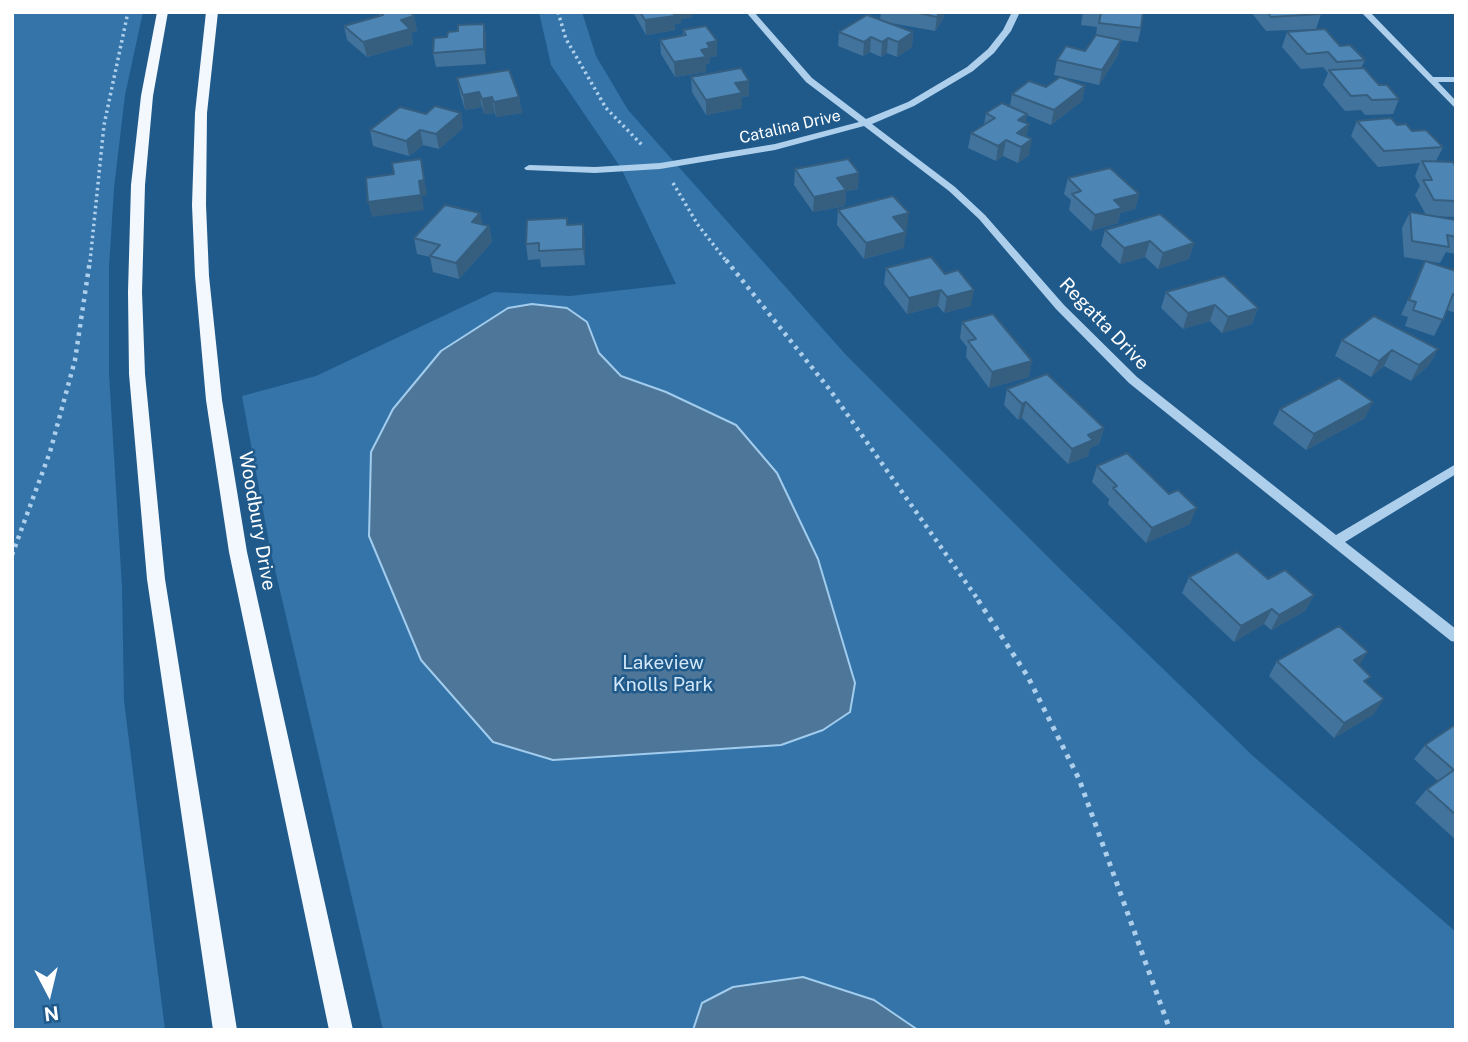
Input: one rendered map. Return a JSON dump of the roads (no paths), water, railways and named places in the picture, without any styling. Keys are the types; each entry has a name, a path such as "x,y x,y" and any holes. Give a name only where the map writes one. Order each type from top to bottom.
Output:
{"main road":[{"path":"163,12 147,96 138,185 135,279 137,373 156,579 225,1030"},
{"name":"Woodbury Drive","path":"212,12 201,113 199,205 202,276 213,389 241,564 341,1030"}],"street":[{"name":"Regatta Drive","path":"750,12 809,80 863,124 952,189 982,217 1060,307 1133,380 1456,636"},
{"name":"Catalina Drive","path":"529,168 595,170 660,166 775,147 863,124 911,104 970,69 991,51 1007,31 1016,12"},
{"path":"1365,12 1456,106"},
{"path":"1432,80 1456,79"},
{"path":"1335,542 1456,468"}],"park label":[{"name":"Lakeview Knolls Park","path":"663,674"}]}
